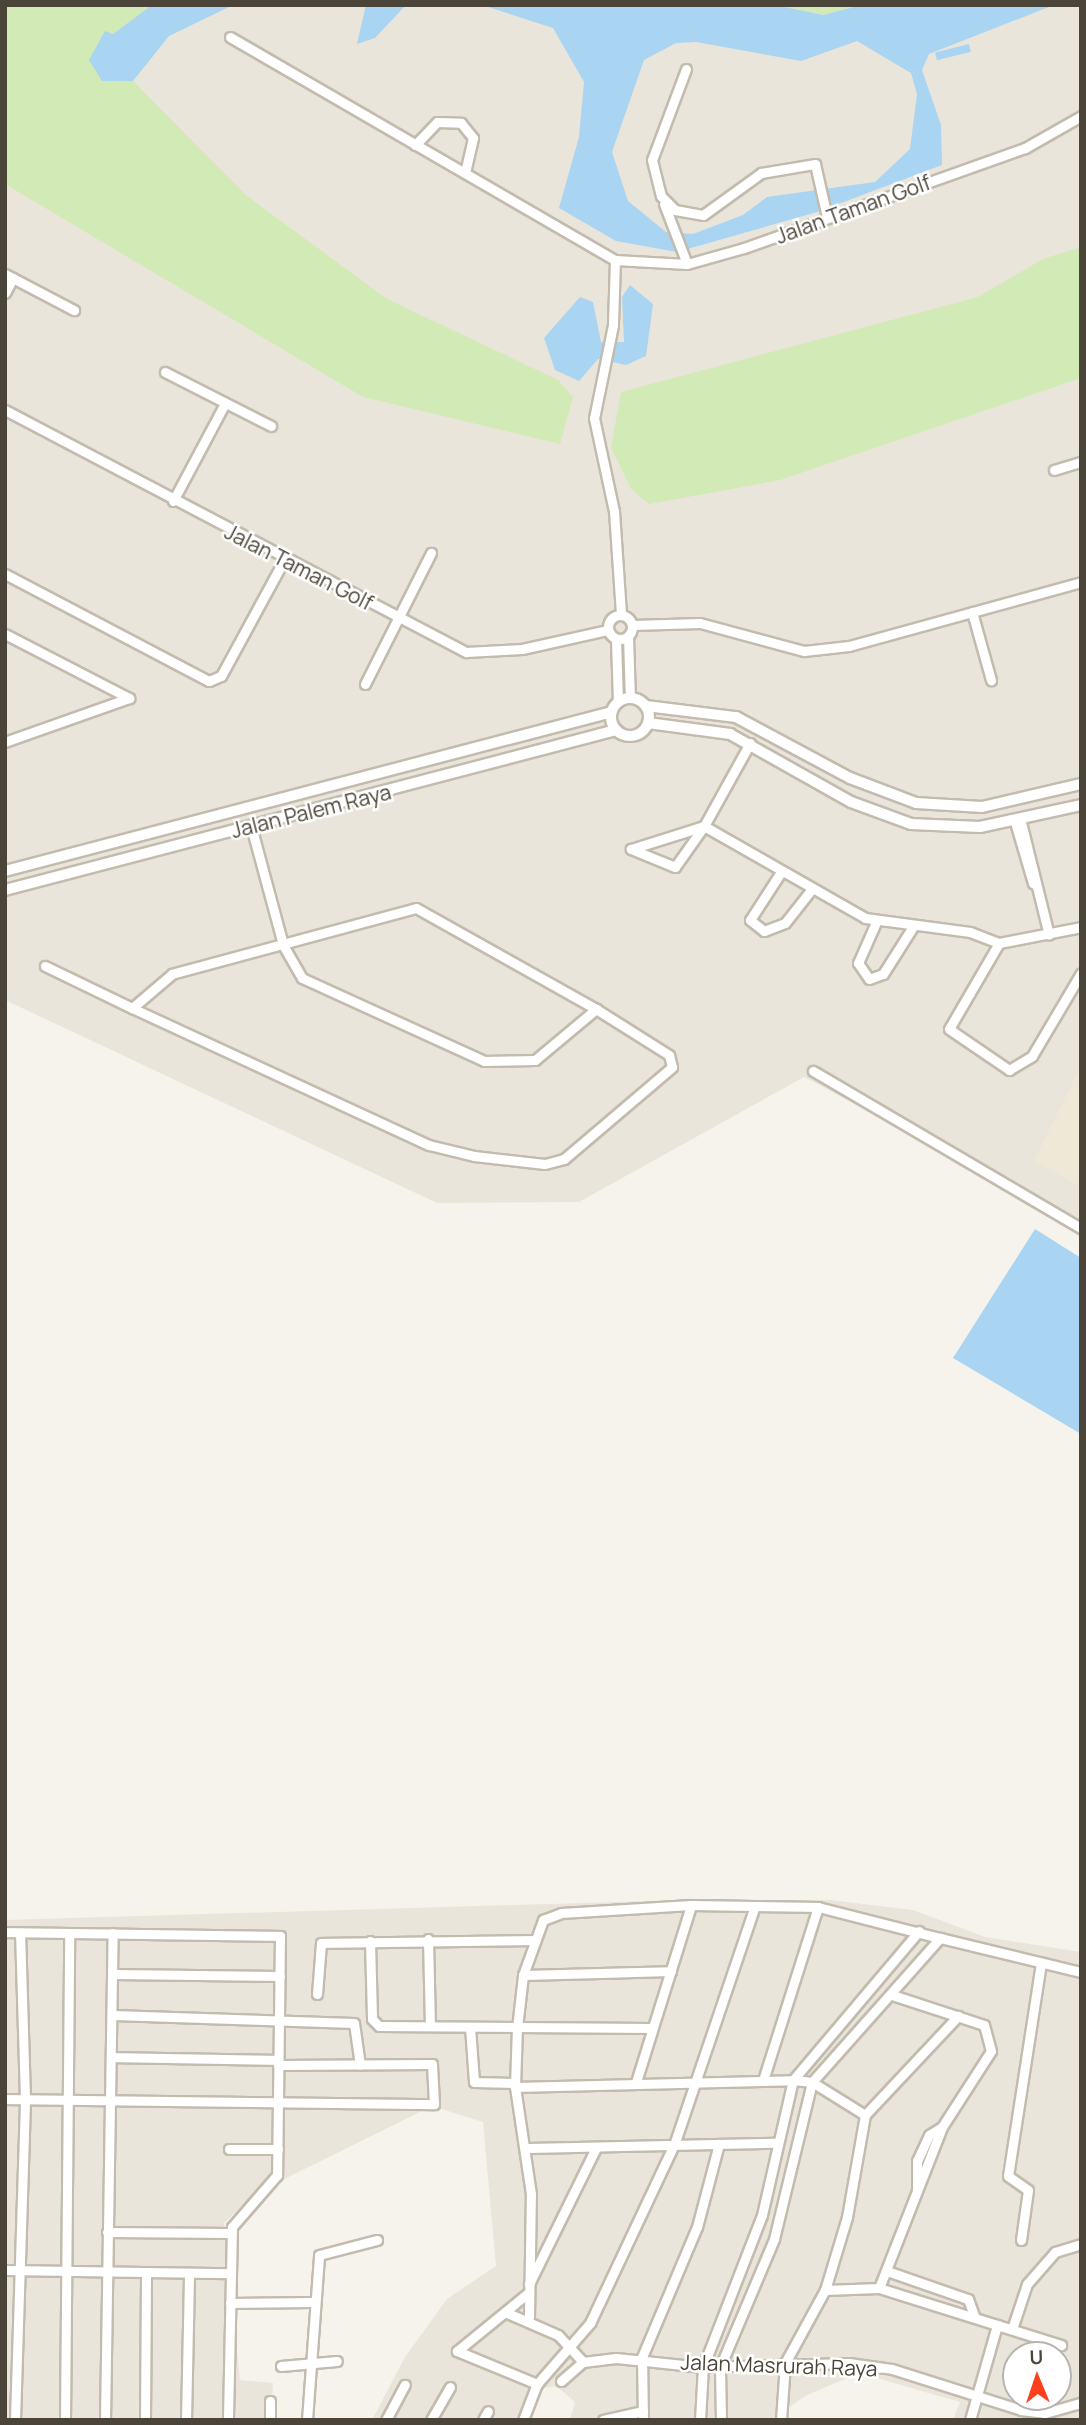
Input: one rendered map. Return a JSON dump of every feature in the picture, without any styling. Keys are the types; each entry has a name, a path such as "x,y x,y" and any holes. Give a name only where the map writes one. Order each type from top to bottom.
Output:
{"street":[{"name":"Jalan Taman Golf","path":"230,37 615,260 685,260 1025,148 1081,116"},
{"path":"685,260 661,196 652,160 686,69"},
{"path":"415,145 437,122 461,123 473,138 465,172"},
{"path":"661,196 675,210 703,215 761,173 815,164 819,171 827,214"},
{"path":"615,260 613,325 608,360 594,418 614,511 621,615 632,625 700,623 804,650 849,646 1081,582"},
{"path":"5,293 9,276 74,310"},
{"path":"165,372 271,426"},
{"path":"173,501 225,403"},
{"name":"Jalan Taman Golf","path":"5,410 284,560 474,654 608,630"},
{"path":"1054,470 1081,462"},
{"path":"365,684 431,553"},
{"path":"5,574 209,681 221,676 284,560"},
{"path":"972,612 991,680"},
{"path":"621,615 610,619 608,630 616,639 624,700"},
{"path":"632,625 628,636 624,700 612,712 616,730 634,736 648,723 692,724 750,743 891,818 946,828 1018,822 1081,805"},
{"path":"5,634 129,698 6,741"},
{"path":"616,639 628,636"},
{"path":"624,700 646,706 736,717 850,778 916,803 982,807 1081,785"},
{"path":"646,706 648,723"},
{"name":"Jalan Palem Raya","path":"5,871 612,712"},
{"name":"Jalan Palem Raya","path":"5,890 616,730"},
{"path":"750,743 704,826 675,867 631,849 632,844 704,826 811,890 877,920 999,943 1081,928"},
{"path":"1018,822 1049,935"},
{"path":"251,826 283,945 302,978 484,1061 535,1060 596,1009"},
{"path":"781,872 750,920 764,931 785,923 811,890"},
{"path":"44,966 132,1008 429,1145 545,1164 578,1151 671,1070 669,1055 596,1009 416,908 172,974 132,1008"},
{"path":"877,920 858,963 869,979 883,974 914,925"},
{"path":"999,943 949,1029 1009,1070 1032,1056 1081,973"},
{"path":"813,1071 1081,1228"},
{"path":"636,2082 650,2028 691,1905"},
{"path":"529,2317 528,2148 515,2085 517,2028 523,1975 532,1940 551,1915 691,1905 818,1908 1081,1972"},
{"path":"523,2420 537,2384 590,2323 675,2142 755,1906"},
{"path":"764,2077 818,1908"},
{"path":"700,2420 703,2367 750,2254 775,2143 793,2080 919,1931"},
{"path":"5,1932 279,1935 278,2149 272,2186 235,2219 231,2234 228,2420"},
{"path":"65,2420 72,2099 69,1933"},
{"path":"104,2420 113,1933"},
{"path":"15,2420 24,2099 20,1934"},
{"path":"721,2420 720,2367 774,2239 812,2082 940,1938"},
{"path":"317,1994 318,1946 429,1939 532,1940"},
{"path":"429,1939 430,2026"},
{"path":"370,1941 373,2022 470,2027 650,2028"},
{"path":"1021,2240 1028,2190 1008,2176 1041,1963"},
{"path":"523,1975 671,1971"},
{"path":"113,1974 280,1976"},
{"path":"879,2288 917,2194 917,2161 929,2136 942,2127 991,2051 987,2027 892,1995"},
{"path":"113,2015 279,2019 357,2024 360,2065"},
{"path":"781,2420 785,2364 825,2290 847,2217 865,2115 958,2016"},
{"path":"470,2027 472,2080 515,2085 695,2082 764,2077 812,2082 865,2115"},
{"path":"5,2099 434,2104 433,2064 360,2065 111,2057"},
{"path":"528,2148 596,2148 675,2142 775,2143"},
{"path":"603,2420 643,2415 642,2357 697,2227 719,2144"},
{"path":"537,2384 458,2354 528,2289 596,2148"},
{"path":"229,2149 278,2149"},
{"path":"107,2232 231,2234"},
{"path":"307,2420 313,2364 312,2302 321,2251 377,2240"},
{"path":"1012,2329 1027,2284 1055,2252 1081,2244"},
{"path":"5,2270 231,2273"},
{"path":"887,2271 968,2299 975,2318"},
{"path":"145,2420 146,2272"},
{"path":"186,2420 189,2273"},
{"path":"825,2290 879,2288 1049,2341"},
{"path":"230,2303 312,2302"},
{"path":"505,2312 529,2317 570,2345 583,2362 561,2381"},
{"path":"970,2420 975,2393 997,2325"},
{"name":"Jalan Masrurah Raya","path":"583,2362 642,2357 703,2367 868,2364 1045,2413 1081,2403"},
{"path":"281,2366 337,2361"},
{"path":"386,2420 405,2385"},
{"path":"431,2420 450,2387"},
{"path":"270,2401 270,2420"}],"shaded area":[{"path":"5,5 1081,5 1081,1224 804,1077 579,1202 437,1203 5,1000"},
{"path":"1081,1066 1081,1187 1034,1161"},
{"path":"682,1900 830,1900 913,1910 985,1937 1081,1952 1081,2420 953,2420 960,2402 859,2373 805,2396 783,2412 783,2420 570,2420 575,2402 556,2386 539,2389 527,2420 372,2420 405,2357 447,2299 496,2266 483,2122 432,2106 254,2194 224,2223 240,2380 273,2383 271,2420 5,2420 5,1920"}],"green space":[{"path":"5,5 152,5 113,34 104,32 119,77 133,81 247,196 387,299 558,380 573,397 560,444 363,397 5,184"},
{"path":"775,5 862,5 823,15"},
{"path":"1081,247 1081,378 780,480 649,504 631,489 611,447 621,392 978,297 1043,259"}],"water":[{"path":"152,5 233,5 169,36 133,81 102,81 89,60 105,31 113,34"},
{"path":"366,5 406,5 375,38 357,44"},
{"path":"482,5 775,5 823,15 862,5 1054,5 929,54 922,70 941,125 942,165 817,212 677,252 616,241 559,208 579,137 584,82 553,28","holes":["857,41 911,73 917,94 910,149 875,182 767,197 743,215 693,234 666,232 628,201 612,152 644,60 676,43 696,42 801,61"]},
{"path":"969,44 971,52 937,60 935,52"},
{"path":"630,285 653,304 646,356 626,365 598,359 579,381 555,370 544,338 580,297 593,302 601,342 624,342 622,297"},
{"path":"1035,1229 1081,1258 1081,1434 953,1358"}]}
